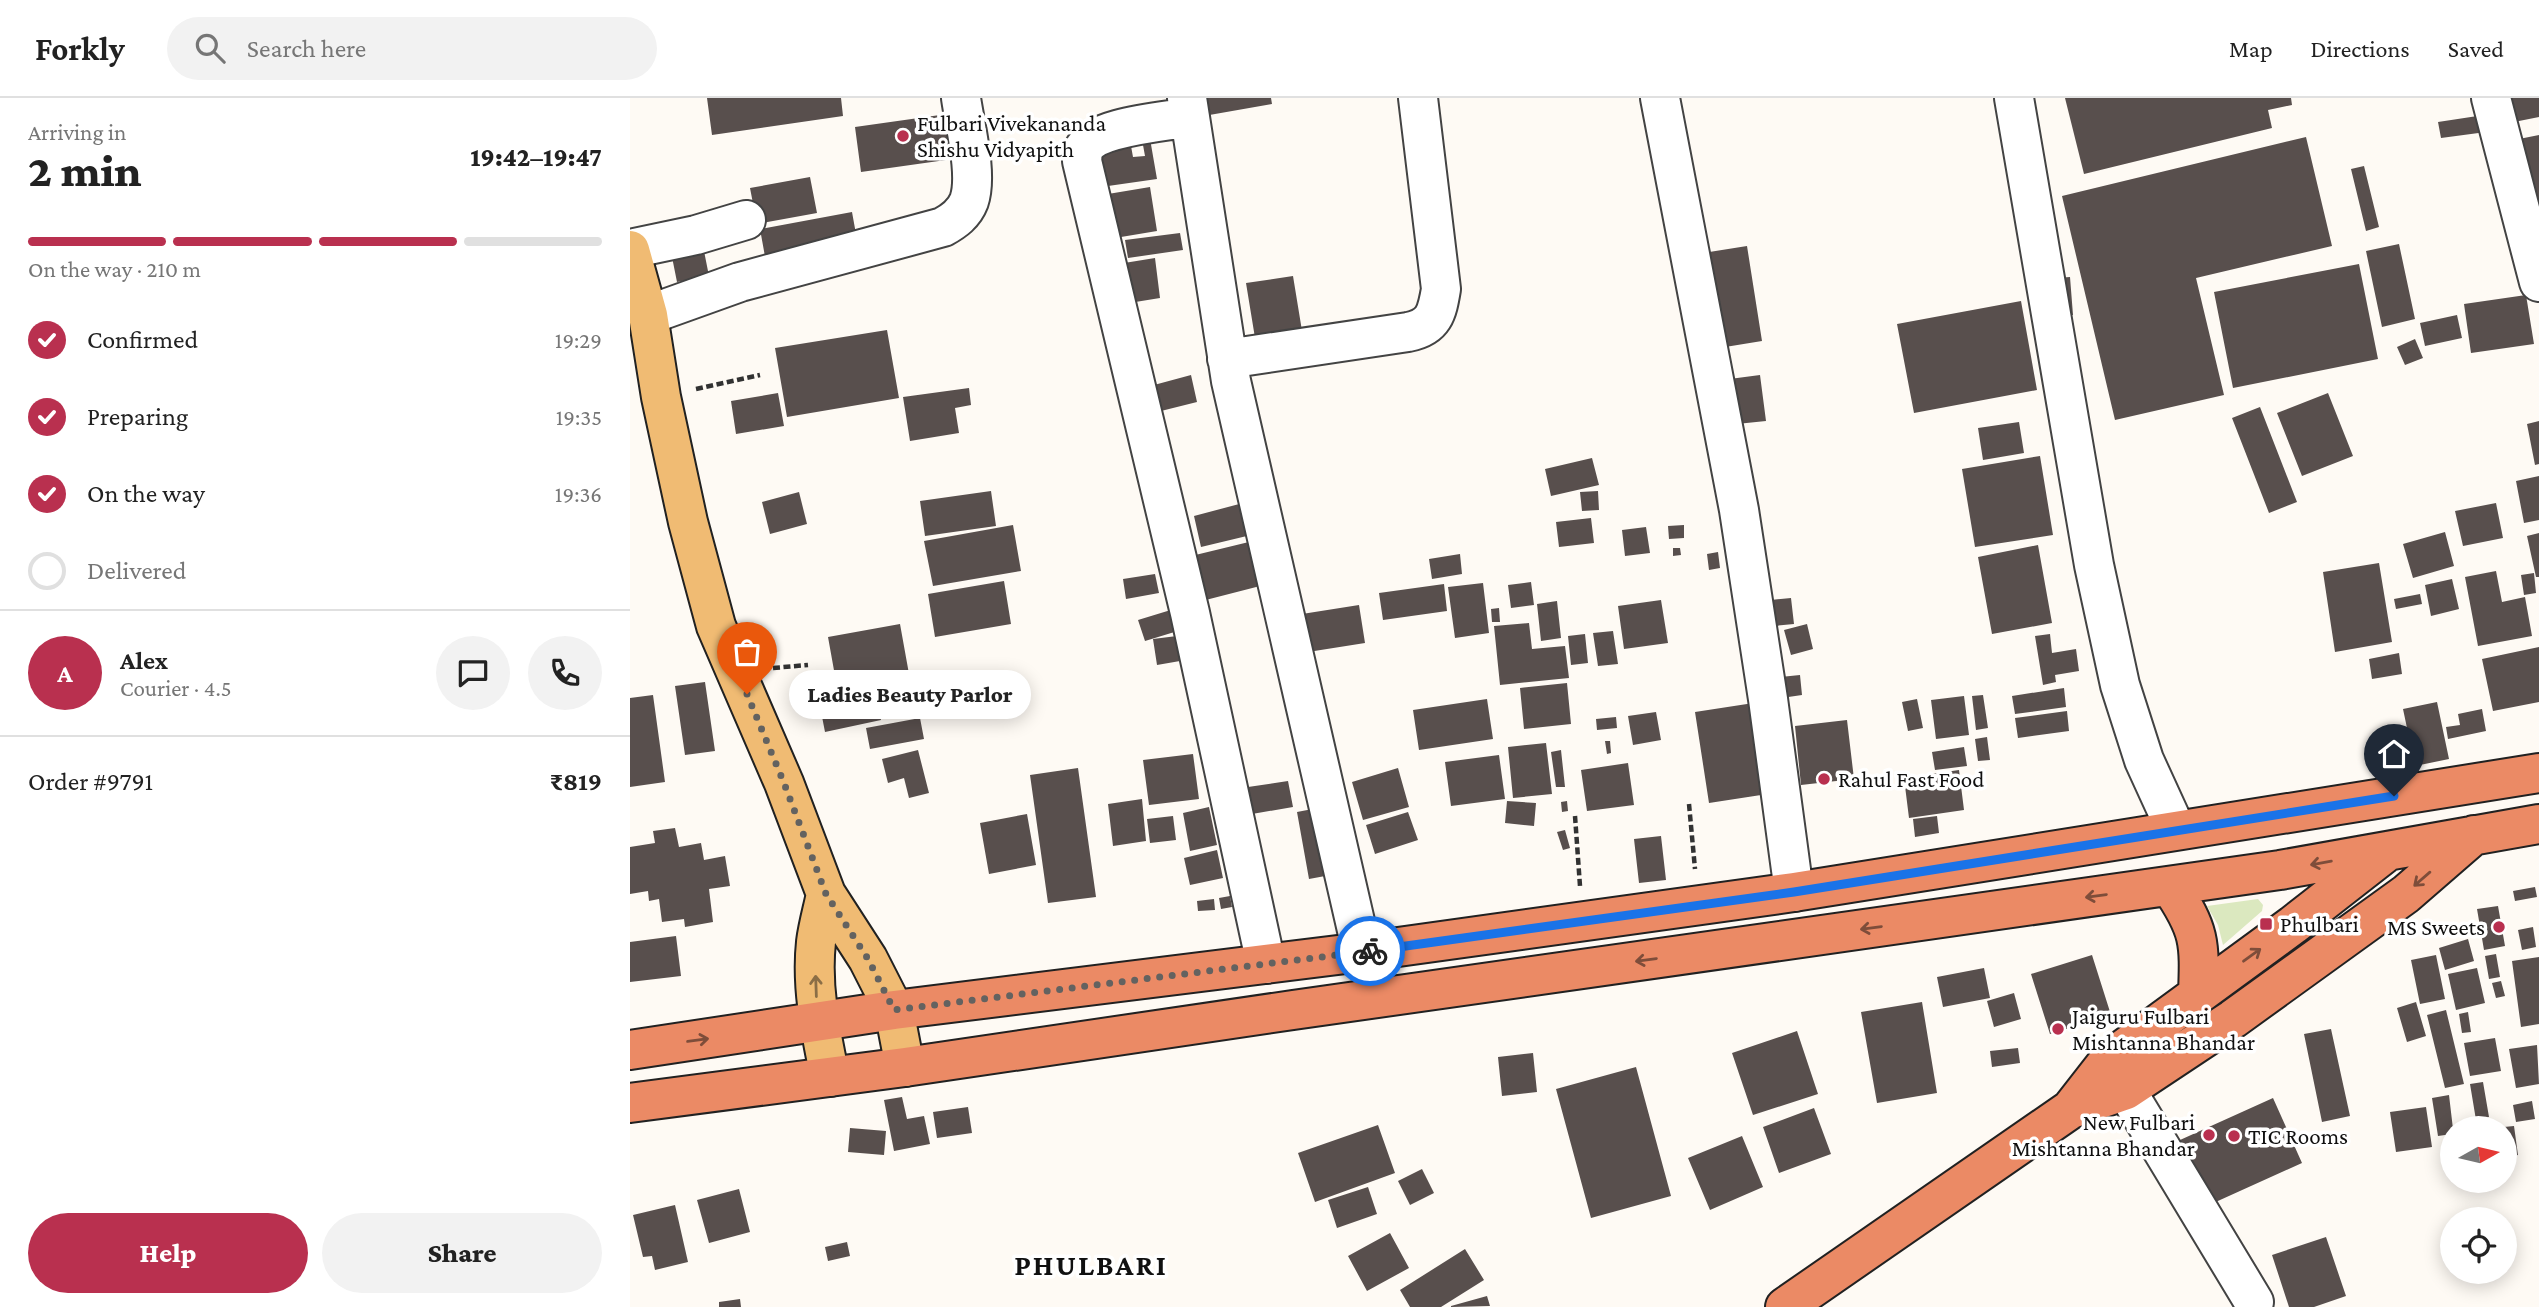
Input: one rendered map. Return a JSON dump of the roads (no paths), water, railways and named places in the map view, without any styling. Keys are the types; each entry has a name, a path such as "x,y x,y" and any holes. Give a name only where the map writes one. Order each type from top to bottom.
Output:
{"highway":[{"path":"630,1050 894,1010 1362,952 1794,892 2534,773"},
{"path":"2118,1075 2233,1019 2406,894 2474,835 2534,773"},
{"path":"1786,1307 2118,1075 2198,994 2389,851 2449,787"},
{"path":"630,1103 905,1067 2171,886 2280,870 2539,824"},
{"path":"2171,886 2196,930 2199,953 2198,994"}],"main road":[{"path":"630,249 648,314 661,397 688,522 716,626 784,783 826,894 868,959 894,1010 905,1067"},
{"path":"826,894 816,943 815,983 819,1023 830,1077"}],"street":[{"path":"648,314 740,282 943,227 959,218 969,202 972,174 961,98"},
{"path":"1227,359 1420,330 1430,322 1438,307 1441,289 1418,98"},
{"path":"1660,98 1739,510 1794,892"},
{"path":"2014,98 2092,551 2117,672 2144,760 2176,830"},
{"path":"2491,98 2539,282"},
{"path":"1266,964 1190,613 1082,161 1083,150 1103,134 1188,108 1227,359 1362,952"},
{"path":"630,249 696,235 746,220"},
{"path":"2118,1075 2254,1302"}],"place":[{"name":"Fulbari Vivekananda Shishu Vidyapith","path":"903,136"},
{"name":"Ladies Beauty Parlor","path":"747,694"},
{"name":"Rahul Fast Food","path":"1824,779"},
{"name":"Phulbari","path":"2266,924"},
{"name":"MS Sweets","path":"2499,927"},
{"name":"Jaiguru Fulbari Mishtanna Bhandar","path":"2058,1029"},
{"name":"New Fulbari Mishtanna Bhandar","path":"2209,1135"},
{"name":"TIC Rooms","path":"2234,1136"}],"district":[{"name":"PHULBARI","path":"1091,1265"}]}
